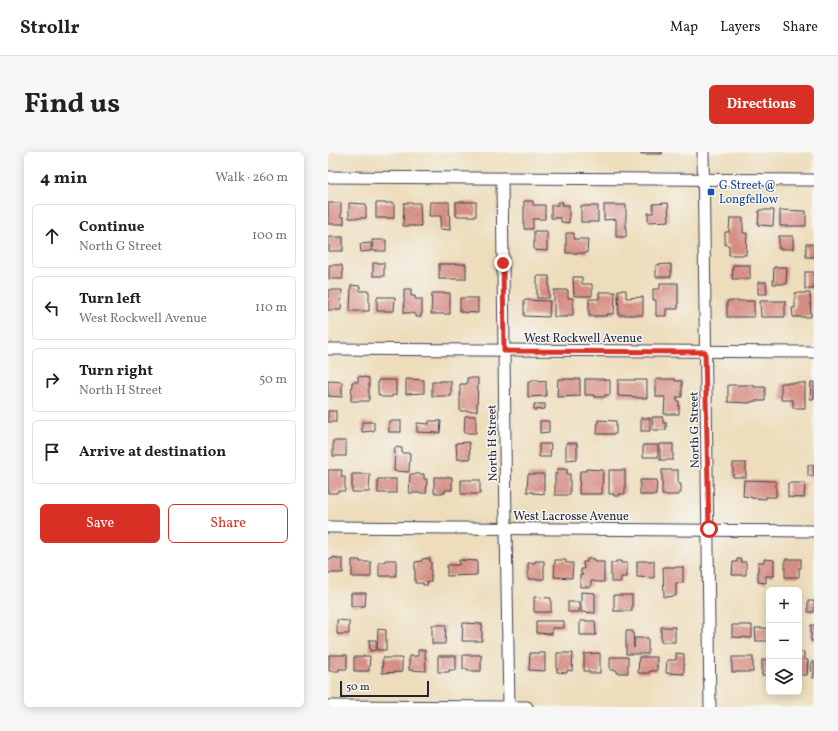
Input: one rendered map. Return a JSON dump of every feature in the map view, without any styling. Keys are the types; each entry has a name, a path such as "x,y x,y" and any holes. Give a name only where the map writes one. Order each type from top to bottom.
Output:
{"street":[{"name":"North G Street","path":"703,152 709,529 708,620 710,707"},
{"path":"328,177 814,180"},
{"name":"North H Street","path":"502,178 509,707"},
{"name":"West Rockwell Avenue","path":"328,349 814,352"},
{"name":"West Lacrosse Avenue","path":"328,527 814,531"},
{"path":"328,706 527,707"}],"building":[{"path":"641,152 662,152 662,154 641,154"},
{"path":"524,201 533,201 533,205 545,205 545,219 533,219 533,229 524,229"},
{"path":"430,202 449,202 450,230 440,229 441,216 429,216"},
{"path":"456,202 476,202 476,216 456,216"},
{"path":"558,202 563,202 562,205 569,205 569,223 561,222 561,218 551,218 551,205 558,205"},
{"path":"328,203 341,203 341,217 344,217 344,224 328,224"},
{"path":"349,203 366,204 366,218 349,218"},
{"path":"376,203 394,203 394,218 376,218"},
{"path":"404,203 420,203 421,226 403,226"},
{"path":"668,203 669,221 648,222 648,213 653,213 653,204"},
{"path":"604,205 626,205 626,237 616,237 616,219 604,220"},
{"path":"581,206 598,206 598,222 581,222"},
{"path":"759,210 774,210 773,226 758,225"},
{"path":"780,210 806,211 806,226 780,226"},
{"path":"730,218 743,218 743,233 747,233 746,255 729,255 729,245 725,245 725,232 729,232"},
{"path":"534,231 547,231 547,251 534,250"},
{"path":"566,233 574,233 574,239 588,239 587,253 566,253"},
{"path":"779,236 793,236 793,249 779,249"},
{"path":"329,237 343,237 343,251 329,251"},
{"path":"372,240 386,240 386,251 373,251"},
{"path":"371,243 371,251 361,252 360,244"},
{"path":"806,244 814,244 814,257 806,257"},
{"path":"373,263 384,263 384,276 373,276"},
{"path":"439,264 466,264 466,279 439,279"},
{"path":"671,264 671,277 656,277 656,265"},
{"path":"329,265 342,265 343,279 329,279"},
{"path":"733,265 750,265 750,279 732,279"},
{"path":"774,267 787,267 786,284 773,284"},
{"path":"805,272 814,272 814,289 805,289"},
{"path":"537,276 549,276 549,298 537,298"},
{"path":"573,277 582,277 582,284 592,284 592,296 574,296"},
{"path":"758,282 766,282 767,294 758,294"},
{"path":"660,283 678,283 678,309 666,309 666,316 656,316 656,300 653,300 653,289 660,289"},
{"path":"351,285 360,286 360,291 369,291 369,311 350,311"},
{"path":"404,289 411,289 411,296 415,296 415,299 422,299 421,317 416,317 416,314 412,313 404,313"},
{"path":"328,290 342,290 341,310 328,310"},
{"path":"554,290 568,290 568,298 573,298 573,315 568,315 568,317 554,317"},
{"path":"618,290 626,290 626,298 643,297 643,315 619,315"},
{"path":"599,292 615,292 614,314 607,314 607,316 589,316 589,299 599,299"},
{"path":"432,293 450,293 450,314 431,314"},
{"path":"795,293 810,293 811,317 793,317 792,308 795,308"},
{"path":"377,297 395,297 394,311 377,311"},
{"path":"460,298 478,298 478,313 460,312"},
{"path":"524,300 550,301 549,317 524,316"},
{"path":"727,301 754,301 754,317 727,317"},
{"path":"760,301 785,301 785,317 761,317"},
{"path":"358,376 369,378 368,401 351,401 352,382 358,382"},
{"path":"467,378 478,378 477,411 460,411 460,384 467,384"},
{"path":"406,379 424,380 424,393 406,394"},
{"path":"558,379 580,379 580,396 557,397"},
{"path":"585,379 610,380 610,395 605,395 605,397 594,397 594,395 585,395"},
{"path":"656,379 675,379 675,381 682,381 682,397 677,397 677,401 679,401 679,414 664,414 665,397 656,397"},
{"path":"378,380 396,380 396,395 392,395 392,397 382,397 378,394"},
{"path":"532,380 539,380 539,382 546,381 546,396 528,397 528,382 532,382"},
{"path":"618,380 647,380 647,398 618,396"},
{"path":"328,381 342,382 342,397 328,396"},
{"path":"451,381 451,396 432,396 432,382"},
{"path":"811,382 814,382 814,399 810,399"},
{"path":"781,383 805,383 805,408 793,408 793,400 781,400"},
{"path":"728,385 754,385 754,387 765,387 765,401 754,401 749,403 728,402"},
{"path":"534,404 545,404 545,409 534,410"},
{"path":"328,411 336,411 336,422 328,422"},
{"path":"465,416 476,416 476,433 464,433"},
{"path":"652,417 663,417 663,423 666,423 666,430 653,430"},
{"path":"641,418 650,418 650,431 641,431"},
{"path":"598,420 616,421 616,434 597,434"},
{"path":"389,421 401,421 401,432 389,432"},
{"path":"429,421 441,421 440,433 417,432 417,423 429,424"},
{"path":"540,421 549,421 549,432 540,433"},
{"path":"362,422 374,422 374,431 362,432"},
{"path":"333,441 346,441 346,456 333,456"},
{"path":"469,442 470,459 457,459 456,443"},
{"path":"566,443 577,443 577,459 566,460"},
{"path":"539,444 551,444 550,457 539,457"},
{"path":"660,444 673,444 673,460 660,460"},
{"path":"643,445 658,445 658,457 643,457"},
{"path":"395,447 402,448 402,453 410,453 409,472 394,471"},
{"path":"733,463 746,463 746,477 733,477"},
{"path":"808,465 814,465 814,476 808,476"},
{"path":"557,469 567,469 567,474 570,474 570,495 555,495 555,474 557,474"},
{"path":"586,469 603,470 602,494 579,494 580,471 586,471"},
{"path":"328,470 342,470 341,477 345,477 345,491 328,493"},
{"path":"609,470 625,470 625,494 614,496 614,494 609,494"},
{"path":"662,470 678,470 678,484 681,484 681,493 678,493 678,495 662,495"},
{"path":"352,474 370,474 369,492 352,492"},
{"path":"410,474 424,474 424,479 427,479 426,493 409,493"},
{"path":"528,474 544,474 544,494 527,492"},
{"path":"434,477 452,477 452,490 445,490 445,493 434,493"},
{"path":"378,479 396,479 396,493 378,493"},
{"path":"461,480 480,480 480,494 461,494"},
{"path":"640,480 657,480 656,495 640,495"},
{"path":"744,480 776,481 776,497 766,497 766,499 743,496"},
{"path":"788,483 805,483 804,498 788,497"},
{"path":"333,557 343,559 343,573 328,573 328,559 333,559"},
{"path":"430,558 431,582 427,582 428,585 423,585 423,583 415,583 415,562"},
{"path":"587,559 594,559 594,562 604,562 604,582 591,581 591,587 580,587 580,575 583,575 581,574 581,569 584,569 583,562 587,562"},
{"path":"737,559 741,559 741,562 746,562 746,575 732,575 733,562 737,562"},
{"path":"764,559 774,560 774,576 766,576 766,583 758,582 758,562 764,562"},
{"path":"785,559 801,559 799,577 785,577"},
{"path":"352,560 371,562 371,577 352,577"},
{"path":"385,560 396,560 396,576 379,576 379,562 385,562"},
{"path":"459,560 477,561 477,575 447,576 447,565 459,565"},
{"path":"555,560 566,560 566,563 573,563 572,578 554,577"},
{"path":"535,561 544,561 544,579 528,579 528,563 535,563"},
{"path":"616,561 627,563 627,577 621,577 621,582 611,582 611,563 616,563"},
{"path":"637,561 654,561 654,578 637,577"},
{"path":"663,567 683,567 683,583 676,583 676,596 664,597"},
{"path":"581,592 595,593 595,613 581,612"},
{"path":"351,593 366,593 365,606 351,606"},
{"path":"614,595 632,595 632,611 614,611"},
{"path":"534,597 551,598 551,612 534,612"},
{"path":"808,601 814,601 814,612 808,612"},
{"path":"568,602 579,602 579,612 568,612"},
{"path":"337,620 349,621 349,634 337,634"},
{"path":"536,621 564,621 564,628 552,628 552,634 536,633"},
{"path":"580,621 595,621 596,635 580,635"},
{"path":"463,623 482,624 482,641 462,641"},
{"path":"432,625 446,625 445,644 432,644"},
{"path":"732,625 752,625 752,638 732,637"},
{"path":"811,625 814,625 814,641 811,641"},
{"path":"661,627 675,627 675,642 661,642"},
{"path":"755,628 766,628 766,641 756,641"},
{"path":"378,629 386,630 386,650 377,650"},
{"path":"626,631 633,631 634,648 634,638 648,638 648,654 626,654"},
{"path":"369,640 376,640 376,650 370,651"},
{"path":"418,650 425,650 426,671 409,670 409,656 418,656"},
{"path":"802,652 804,652 804,660 808,660 807,675 802,675"},
{"path":"530,653 545,653 545,671 529,670"},
{"path":"557,653 573,653 572,671 567,670 567,673 557,672"},
{"path":"600,653 600,673 589,673 589,671 584,671 584,654"},
{"path":"676,653 684,654 684,674 666,673 667,660 676,660"},
{"path":"329,655 347,655 347,669 329,671"},
{"path":"463,655 481,655 481,671 468,671 468,669 463,669"},
{"path":"370,656 369,671 354,671 354,657"},
{"path":"438,656 456,656 456,670 449,670 449,672 438,672"},
{"path":"610,657 628,657 628,673 617,673 617,670 610,670"},
{"path":"639,657 657,657 657,671 638,673"},
{"path":"732,657 753,657 753,672 732,672"},
{"path":"383,658 402,658 402,672 382,673"},
{"path":"762,660 766,660 766,675 762,675"},
{"path":"811,662 814,662 814,678 812,678"}],"place":[{"name":"G Street @ Longfellow","path":"711,192"}],"route":[{"path":"503,263 504,351 705,352 709,529"}]}
